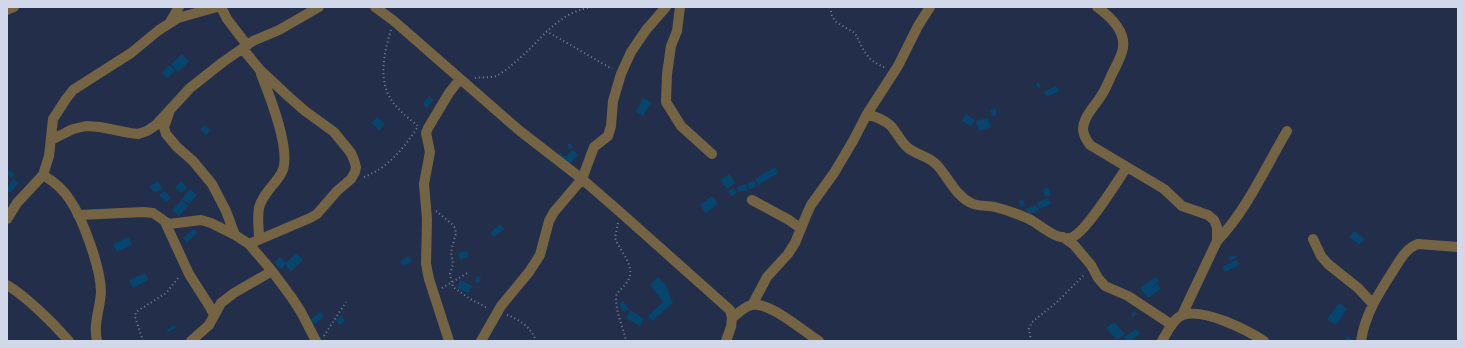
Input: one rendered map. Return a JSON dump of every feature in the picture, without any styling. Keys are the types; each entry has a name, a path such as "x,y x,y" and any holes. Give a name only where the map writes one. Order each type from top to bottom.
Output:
{"street":[{"path":"7,10 14,7"},
{"path":"7,219 17,202 43,175 49,156 53,119 73,90 131,53 169,22 180,7"},
{"path":"169,22 217,7"},
{"path":"221,7 227,19 260,70 272,101 281,136 284,157 282,172 262,201 259,208 259,239"},
{"path":"51,140 73,129 86,126 138,134 147,130 156,125 199,81 252,41 279,30 319,7"},
{"path":"375,7 394,21 520,131 582,179 730,310 732,318 731,327 726,341"},
{"path":"480,341 497,312 529,272 540,255 549,221 554,212 582,179 594,147 608,136 611,126 613,101 621,74 631,52 646,30 666,7"},
{"path":"680,7 677,31 671,46 667,74 666,102 681,126 712,154"},
{"path":"732,318 752,305 767,277 788,254 811,206 834,173 930,7"},
{"path":"1097,7 1113,20 1120,30 1123,41 1123,51 1101,97 1090,110 1086,118 1083,127 1083,134 1090,145 1164,189 1182,206 1208,215 1214,220 1217,227 1217,241"},
{"path":"249,244 317,214 337,190 351,179 356,167 351,153 334,132 305,111 260,70"},
{"path":"450,341 429,279 426,264 426,202 424,184 430,152 426,133 449,93 460,79"},
{"path":"172,107 164,127 166,134 177,147 193,161 212,184 226,210 235,235"},
{"path":"867,114 885,121 891,126 903,144 909,149 935,163 955,189 972,203 994,207 1021,215 1037,223 1045,230 1056,236 1071,238 1078,234 1127,167"},
{"path":"1162,341 1172,325 1182,315 1217,241 1229,229 1287,131"},
{"path":"43,175 70,199 78,215 99,273 101,291 96,321 97,341"},
{"path":"752,200 789,220 800,228"},
{"path":"78,215 144,212 153,213 165,222 173,224 201,220 235,235 249,244 272,270 319,340"},
{"path":"165,222 186,267 214,315"},
{"path":"1063,237 1074,245 1105,286 1128,296 1172,325"},
{"path":"1313,239 1321,256 1328,264 1358,288 1373,304"},
{"path":"1361,341 1364,325 1373,304 1406,252 1412,246 1418,244 1457,248"},
{"path":"191,341 206,329 221,303 272,270"},
{"path":"7,285 14,289 49,320 69,341"},
{"path":"752,305 763,305 790,320 819,341"},
{"path":"1182,315 1194,313 1225,321 1240,327 1264,341"}],"path":[{"path":"460,79 496,76 520,59 546,31 568,14 582,8 592,7"},
{"path":"830,7 832,16 836,22 855,33 864,51 871,60 893,73"},
{"path":"394,21 389,36 383,65 386,87 388,95 407,118 418,126"},
{"path":"546,31 621,74"},
{"path":"351,179 362,178 377,172 387,165 401,150 418,126 431,123"},
{"path":"426,202 451,223 456,233 451,252 453,264 450,274 453,288 480,305 515,318 531,331 536,341"},
{"path":"620,212 615,238 624,253 631,273 630,278 619,290 616,297 618,313 626,341"},
{"path":"143,341 135,317 136,312 166,293 186,267"},
{"path":"1031,341 1029,329 1032,322 1057,302 1092,267"},
{"path":"451,282 469,272"},
{"path":"319,340 331,326 346,302"}],"building":[{"path":"182,54 189,61 178,72 171,64"},
{"path":"169,65 175,70 168,78 162,73"},
{"path":"1038,82 1041,86 1038,88 1036,84"},
{"path":"1056,86 1059,91 1047,97 1044,92"},
{"path":"429,96 433,100 427,108 423,104"},
{"path":"643,98 651,102 643,116 636,112"},
{"path":"995,108 997,115 992,116 990,110"},
{"path":"966,114 975,120 971,126 962,121"},
{"path":"377,117 385,124 379,130 372,123"},
{"path":"988,118 991,127 979,131 976,121"},
{"path":"204,125 210,130 207,135 200,130"},
{"path":"571,143 573,148 569,149 567,145"},
{"path":"573,150 578,155 567,166 557,156 560,152 565,157"},
{"path":"775,167 778,173 758,185 755,179"},
{"path":"8,170 15,174 12,178 7,175"},
{"path":"729,174 735,183 727,189 720,180"},
{"path":"13,179 18,183 10,193 7,191 7,188"},
{"path":"158,181 162,189 154,193 150,186"},
{"path":"181,181 187,187 182,193 175,188"},
{"path":"755,181 756,187 749,189 747,183"},
{"path":"746,184 748,190 738,192 737,187"},
{"path":"734,188 737,193 731,196 728,191"},
{"path":"1048,188 1051,195 1045,197 1043,189"},
{"path":"190,189 197,195 189,204 182,199"},
{"path":"164,191 171,198 166,202 159,195"},
{"path":"712,196 718,204 706,213 700,205"},
{"path":"1048,198 1051,204 1040,209 1037,203"},
{"path":"182,200 188,206 179,216 172,210"},
{"path":"1023,200 1025,206 1020,207 1019,201"},
{"path":"1036,205 1039,210 1029,215 1026,209"},
{"path":"500,224 504,229 494,237 490,233"},
{"path":"194,229 197,233 187,242 183,238"},
{"path":"1354,231 1365,239 1360,245 1349,237"},
{"path":"128,237 132,245 117,252 113,244"},
{"path":"467,251 469,257 460,259 458,253"},
{"path":"296,253 303,260 291,271 285,265 281,269 274,263 280,257 286,263"},
{"path":"1235,255 1236,258 1230,261 1229,257"},
{"path":"408,256 412,261 404,266 400,262"},
{"path":"1236,260 1239,265 1225,272 1222,267"},
{"path":"145,273 148,280 133,288 129,280"},
{"path":"477,276 481,277 479,283 475,282"},
{"path":"658,277 665,284 673,303 652,321 648,316 663,302 650,285"},
{"path":"1156,277 1159,281 1151,288 1157,284 1161,289 1148,298 1140,288"},
{"path":"461,280 472,286 468,293 457,288"},
{"path":"623,301 629,309 624,312 619,304"},
{"path":"1339,303 1347,309 1336,325 1327,319"},
{"path":"631,310 644,319 640,326 626,318"},
{"path":"1135,311 1137,314 1133,317 1131,314"},
{"path":"320,312 324,316 314,325 310,320"},
{"path":"343,316 345,322 339,325 336,319"},
{"path":"1114,322 1125,334 1117,340 1106,328"},
{"path":"175,325 176,328 168,332 167,329"},
{"path":"1136,329 1140,334 1131,341 1127,341 1124,337"},
{"path":"1347,336 1355,341 1344,341"}]}
